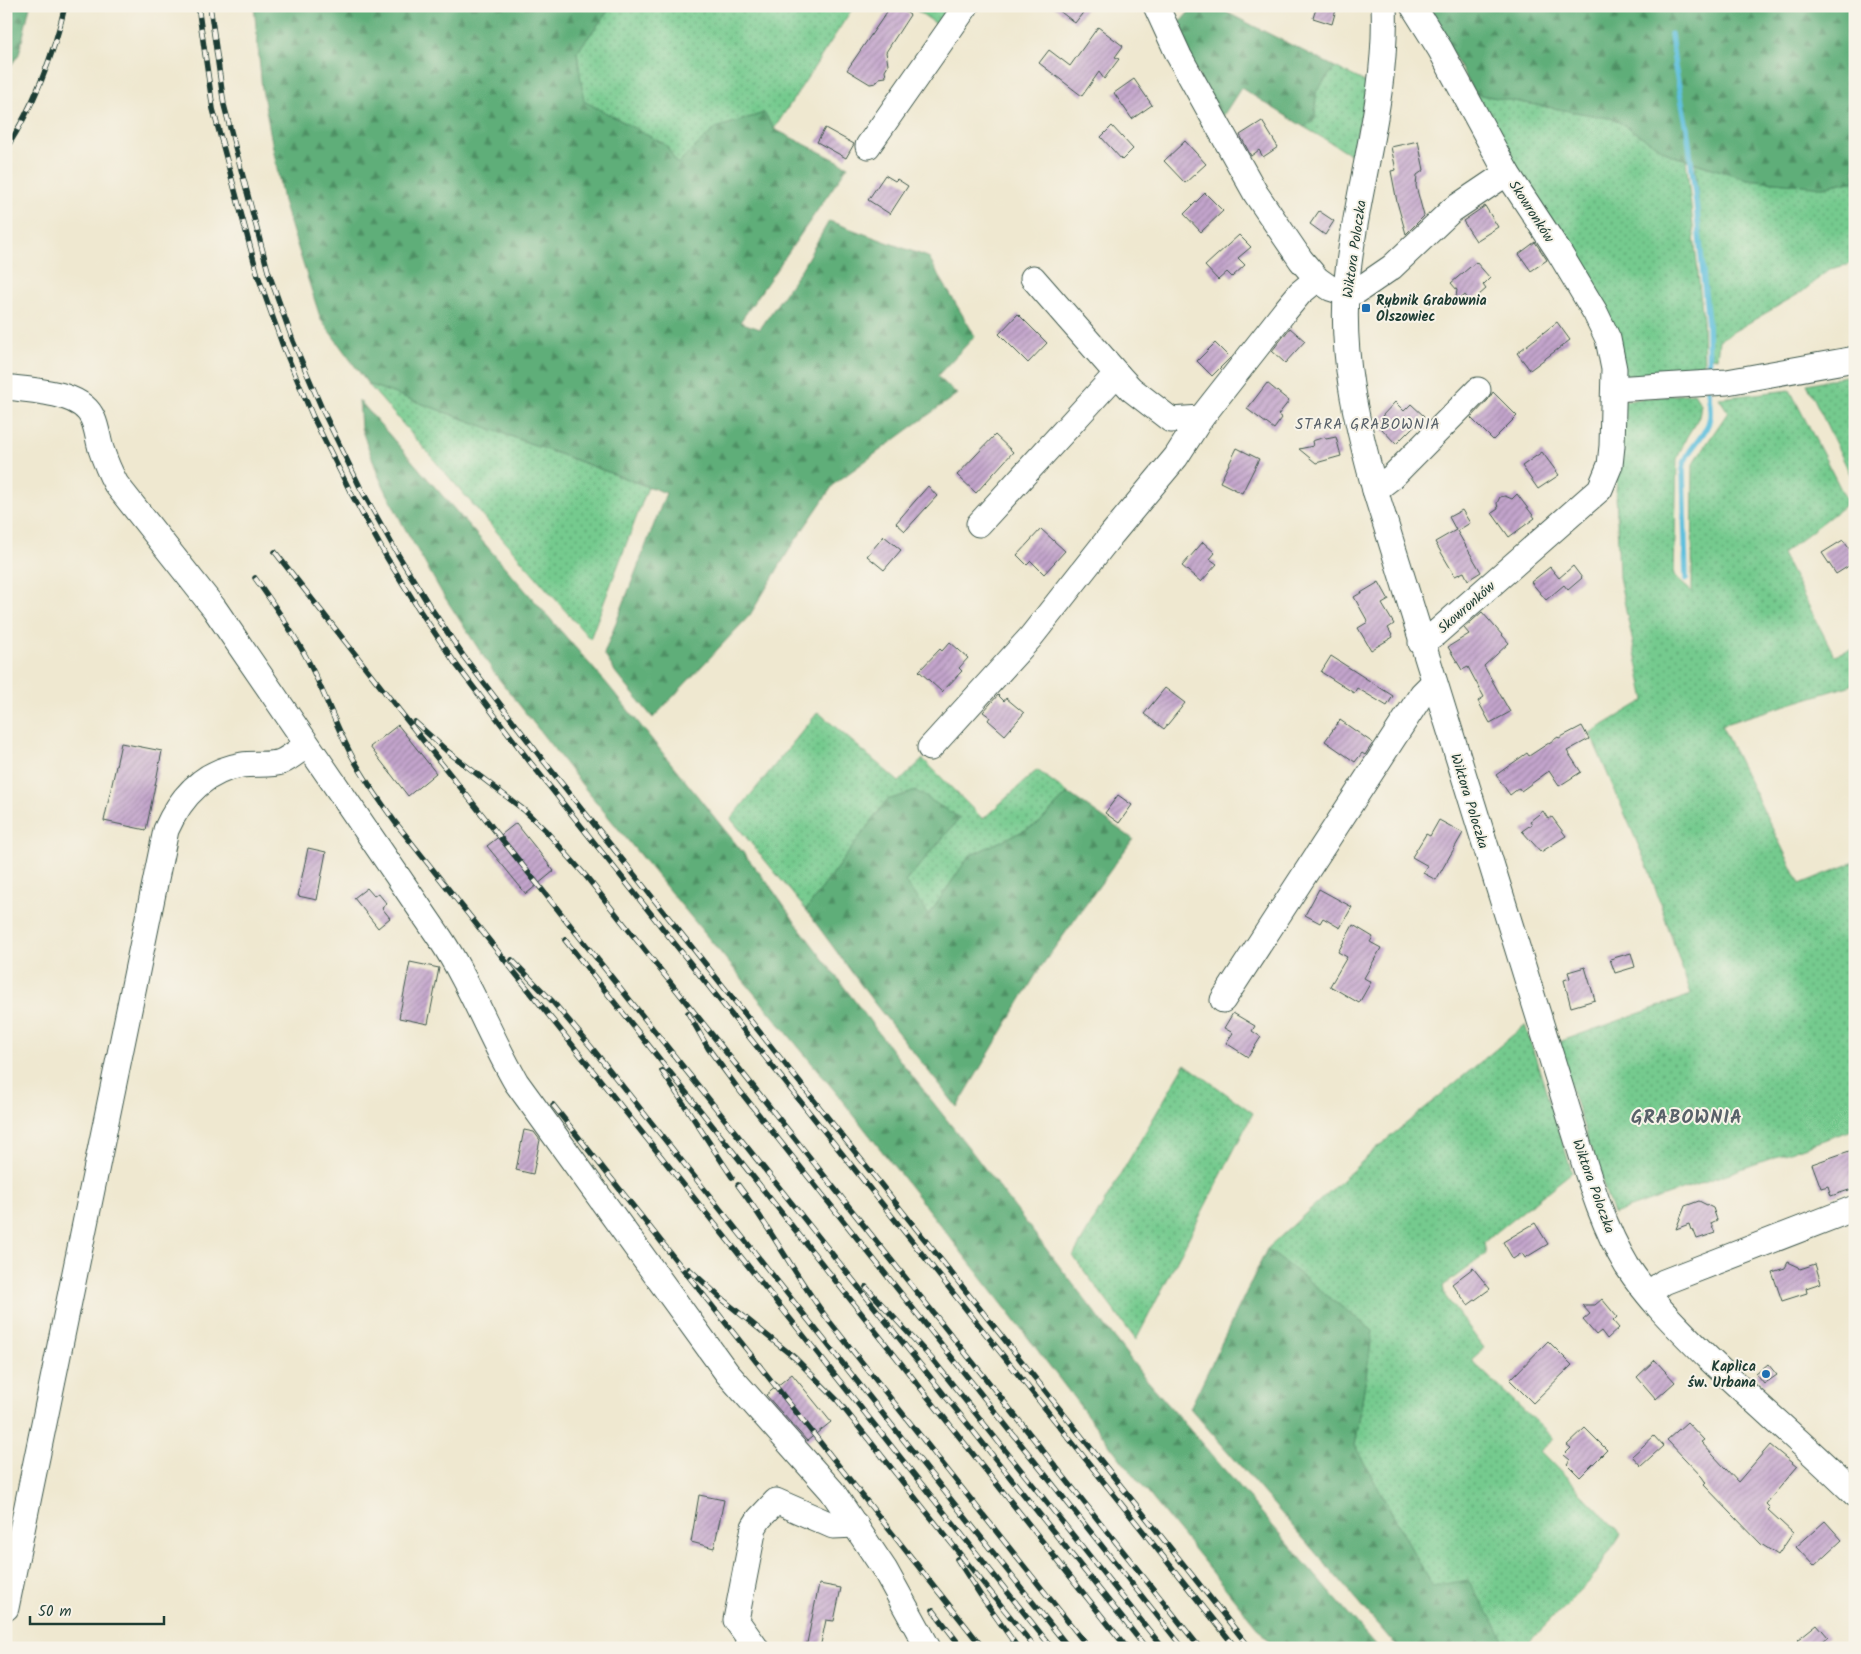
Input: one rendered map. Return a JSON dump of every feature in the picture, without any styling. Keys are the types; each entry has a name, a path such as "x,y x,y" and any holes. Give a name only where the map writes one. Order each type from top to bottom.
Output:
{"street":[{"path":"868,146 966,6"},
{"path":"1156,6 1179,56 1256,194 1285,238 1317,279 1330,288 1346,293"},
{"name":"Wiktora Poloczka","path":"1384,6 1384,65 1346,293 1347,354 1350,390 1375,490 1421,643 1595,1197 1619,1251 1665,1316 1855,1494"},
{"path":"1413,6 1440,49 1508,174"},
{"name":"Skowronków","path":"1346,293 1357,291 1392,267 1452,210 1508,174 1559,252 1602,324 1611,349 1614,369 1612,446 1610,465 1600,489 1436,634 1421,643"},
{"path":"1033,278 1131,389 1170,420 1201,418"},
{"path":"930,748 1030,638 1176,456 1201,418 1285,311 1300,293 1317,279"},
{"path":"1614,389 1727,382 1855,359"},
{"path":"979,524 1109,382 1118,375"},
{"path":"6,387 44,392 70,398 87,409 92,417 108,469 116,484 214,608 455,960 502,1058 538,1113 728,1373 832,1491 885,1570 928,1648"},
{"path":"1375,490 1392,477 1478,390"},
{"path":"1223,1000 1422,694 1434,683"},
{"path":"6,1608 166,830 180,802 212,775 224,769 242,765 280,762 308,745"},
{"path":"1648,1294 1664,1282 1855,1208"},
{"path":"756,1648 736,1620 754,1527 759,1518 776,1501 833,1526 856,1525"}],"green space":[{"path":"6,6 30,6 19,54 6,73"},
{"path":"254,6 612,6 577,52 584,101 666,145 677,164 716,128 764,113 774,129 848,166 740,322 760,329 802,268 829,221 928,257 975,336 937,376 957,394 834,484 791,547 750,615 653,718 616,673 604,654 666,493 368,384 321,320 283,201 262,89"},
{"path":"612,6 854,6 774,129 764,113 716,128 677,164 624,122 583,101 577,52"},
{"path":"910,6 956,6 941,27"},
{"path":"1194,6 1214,6 1335,67 1316,92 1315,119 1304,127 1241,88 1221,119 1174,29"},
{"path":"1426,6 1855,6 1855,180 1823,187 1747,179 1671,155 1614,119 1475,94"},
{"path":"1335,67 1369,84 1352,155 1304,127 1315,119 1316,92"},
{"path":"1475,94 1614,119 1671,155 1686,160 1703,321 1704,377 1647,378 1625,375"},
{"path":"1695,163 1747,179 1823,187 1855,180 1855,263 1830,269 1802,292 1719,340 1717,358 1711,357"},
{"path":"1855,374 1855,484 1807,384"},
{"path":"368,384 648,487 590,639"},
{"path":"1790,390 1848,503 1782,554 1834,655 1855,648 1855,684 1721,725 1800,884 1855,862 1855,1129 1613,1214 1556,1043 1691,995 1649,870 1590,733 1645,700 1619,577 1616,492 1622,401 1694,393 1701,404 1699,417 1686,438 1677,459 1674,576 1692,592 1693,464 1728,412 1719,398"},
{"path":"359,400 608,685 770,886 891,1049 1141,1373 1378,1648 1274,1648 1122,1461 1010,1314 834,1090 587,791 495,674 442,593 403,525 379,477 361,428"},
{"path":"818,712 899,782 923,759 983,819 1037,770 1068,793 1038,824 969,856 929,915 905,882 960,818 887,800 806,910 731,819"},
{"path":"916,791 960,818 905,882 929,915 969,856 1038,824 1068,793 1133,839 1040,968 957,1107 875,1004 806,910 887,800"},
{"path":"1525,1025 1572,1172 1484,1242 1486,1254 1443,1286 1445,1296 1484,1348 1471,1360 1554,1439 1540,1451 1621,1534 1592,1579 1523,1648 1496,1648 1504,1639 1432,1587 1355,1446 1373,1331 1267,1249 1379,1146"},
{"path":"1185,1064 1253,1113 1136,1340 1073,1256"},
{"path":"1267,1249 1373,1331 1355,1446 1432,1586 1468,1580 1504,1639 1496,1648 1398,1648 1190,1408"}],"building":[{"path":"891,6 897,6 910,15 886,52 888,65 885,70 886,77 879,78 876,83 870,84 847,70"},
{"path":"1053,6 1088,6 1075,23"},
{"path":"1317,6 1337,6 1332,24 1313,18"},
{"path":"1098,27 1123,46 1115,57 1119,59 1104,79 1099,72 1082,96 1039,63 1049,50 1070,66"},
{"path":"1134,79 1152,105 1132,119 1114,93"},
{"path":"1262,121 1278,147 1263,157 1259,150 1251,156 1240,135"},
{"path":"1112,126 1133,149 1122,160 1101,137"},
{"path":"825,128 854,144 846,158 817,142"},
{"path":"1185,141 1206,164 1185,183 1164,161"},
{"path":"1418,141 1424,170 1417,175 1416,186 1424,216 1406,234 1391,171 1396,170 1391,147"},
{"path":"885,175 895,181 897,179 908,186 890,214 868,200"},
{"path":"1205,193 1223,211 1201,232 1184,214"},
{"path":"1485,206 1498,227 1476,241 1463,221"},
{"path":"1319,211 1334,221 1325,235 1310,224"},
{"path":"1239,235 1251,247 1238,258 1245,265 1232,277 1227,272 1218,280 1205,266"},
{"path":"1535,242 1547,260 1531,271 1519,254"},
{"path":"1476,262 1490,278 1483,285 1486,289 1471,302 1465,295 1455,304 1457,290 1451,283"},
{"path":"1018,314 1047,343 1028,363 999,334"},
{"path":"1557,322 1570,340 1530,370 1517,353"},
{"path":"1290,328 1305,341 1285,363 1272,351"},
{"path":"1215,343 1230,358 1212,376 1197,361"},
{"path":"1267,383 1289,401 1278,415 1282,418 1274,429 1247,409"},
{"path":"1493,392 1517,416 1493,440 1471,418"},
{"path":"1395,402 1404,411 1411,404 1424,416 1396,444 1380,427 1387,420 1382,416"},
{"path":"995,435 1013,452 976,493 957,475"},
{"path":"1325,437 1326,439 1336,437 1341,456 1316,463 1299,449 1313,446 1312,441"},
{"path":"1237,448 1259,459 1242,493 1220,482"},
{"path":"1542,452 1559,475 1538,489 1522,466"},
{"path":"928,486 937,496 905,531 896,523"},
{"path":"1517,494 1535,518 1509,537 1492,513 1498,509 1497,503 1500,497 1505,496 1512,499"},
{"path":"1462,510 1470,523 1457,531 1481,572 1468,580 1464,572 1455,576 1435,542 1456,530 1449,517"},
{"path":"1041,529 1065,551 1044,574 1031,561 1027,565 1017,555"},
{"path":"884,536 901,550 884,570 867,556"},
{"path":"1843,540 1855,557 1855,562 1836,574 1822,553"},
{"path":"1203,542 1215,553 1210,559 1217,564 1201,582 1182,566"},
{"path":"1573,566 1582,578 1568,590 1564,585 1546,600 1531,582 1550,567 1559,578"},
{"path":"1379,582 1389,600 1382,604 1394,624 1388,628 1393,637 1371,650 1358,628 1368,622 1354,597"},
{"path":"1482,612 1509,643 1484,666 1510,712 1490,723 1478,701 1484,697 1468,667 1462,670 1448,647 1469,634 1464,628"},
{"path":"950,642 968,658 959,668 962,671 942,692 919,671 940,649 942,651"},
{"path":"1331,656 1393,696 1387,706 1357,688 1354,693 1321,672"},
{"path":"1165,688 1185,703 1164,729 1144,714"},
{"path":"998,695 1004,701 1006,698 1024,713 1005,735 988,720 990,717 983,712"},
{"path":"1340,720 1373,743 1365,755 1362,753 1355,762 1325,741"},
{"path":"398,725 436,773 408,796 370,747"},
{"path":"1582,726 1589,739 1567,751 1581,772 1559,786 1549,771 1521,791 1519,788 1510,795 1496,775 1527,753 1529,756 1558,737"},
{"path":"121,743 162,751 146,830 104,821"},
{"path":"1118,795 1132,805 1119,823 1105,813"},
{"path":"1543,811 1548,819 1552,817 1566,836 1541,852 1522,831 1532,824 1530,821"},
{"path":"1439,820 1463,833 1436,880 1423,873 1428,866 1412,857 1426,834 1430,836"},
{"path":"516,823 554,871 526,894 487,846"},
{"path":"308,848 326,852 317,900 298,896"},
{"path":"367,888 374,896 378,893 387,904 382,908 390,918 378,928 354,898"},
{"path":"1319,889 1352,907 1340,928 1323,918 1320,923 1305,915"},
{"path":"1353,925 1373,937 1370,942 1381,948 1364,978 1371,982 1359,1003 1330,986 1347,957 1338,952"},
{"path":"1631,953 1635,967 1615,973 1610,959"},
{"path":"410,962 439,968 428,1024 399,1018"},
{"path":"1585,967 1595,1000 1571,1007 1564,980 1570,978 1568,972"},
{"path":"1233,1013 1255,1026 1252,1031 1261,1037 1248,1057 1226,1043 1233,1033 1224,1028"},
{"path":"524,1130 534,1132 540,1140 533,1174 516,1170"},
{"path":"1855,1149 1855,1188 1831,1196 1828,1186 1821,1188 1812,1164"},
{"path":"1699,1201 1713,1208 1717,1220 1711,1223 1715,1233 1697,1239 1689,1224 1676,1229 1685,1206"},
{"path":"1535,1223 1548,1244 1525,1258 1522,1253 1513,1259 1503,1242"},
{"path":"1788,1262 1800,1269 1815,1264 1821,1283 1806,1288 1807,1293 1782,1301 1772,1272 1785,1268"},
{"path":"1473,1268 1490,1289 1468,1305 1452,1284"},
{"path":"1602,1299 1617,1317 1613,1321 1619,1328 1607,1339 1601,1331 1596,1335 1583,1320 1590,1314 1582,1305 1595,1305"},
{"path":"1548,1341 1572,1365 1533,1403 1510,1380"},
{"path":"1655,1360 1675,1382 1656,1399 1637,1377"},
{"name":"Kaplica św. Urbana","path":"1768,1364 1777,1375 1764,1384 1756,1374"},
{"path":"792,1374 831,1422 807,1441 766,1395"},
{"path":"1687,1422 1704,1440 1701,1442 1738,1482 1770,1445 1797,1467 1766,1504 1770,1508 1768,1510 1793,1533 1778,1555 1761,1544 1704,1485 1706,1483 1702,1477 1667,1440"},
{"path":"1585,1428 1607,1450 1580,1477 1567,1464 1570,1460 1564,1455 1571,1448 1567,1445"},
{"path":"1654,1436 1663,1446 1641,1466 1632,1456"},
{"path":"699,1495 724,1500 714,1548 691,1542"},
{"path":"1825,1521 1842,1540 1814,1566 1796,1547"},
{"path":"819,1584 841,1588 834,1621 826,1620 820,1648 806,1648"},
{"path":"1817,1624 1828,1637 1815,1648 1804,1648 1797,1640"}],"waterway":[{"path":"1671,34 1675,67 1687,128 1696,202 1708,324 1709,377"},
{"path":"1686,579 1683,469 1688,455 1708,424 1710,417 1708,390"}],"railway":[{"path":"6,149 34,98 55,44 65,6"},
{"path":"198,6 213,109 258,276 283,346 313,417 352,495 387,558 420,611 455,663 530,762 1236,1648"},
{"path":"210,6 224,105 268,271 293,341 323,411 360,487 429,605 464,657 539,755 1250,1648"},
{"path":"275,552 1146,1648"},
{"path":"255,578 299,645 353,758 395,822 1052,1648"},
{"path":"415,722 447,751 524,810 546,831 585,875 1200,1648"},
{"path":"565,940 1127,1648"},
{"path":"512,960 553,1002 592,1048 1069,1648"},
{"path":"688,1013 708,1048 736,1086 1183,1648"},
{"path":"662,1071 732,1177"},
{"path":"553,1105 983,1648"},
{"path":"738,1185 829,1321 1089,1648"},
{"path":"689,1269 722,1299 795,1358 838,1401 1035,1648"},
{"path":"866,1287 933,1360 1163,1648"},
{"path":"957,1559 1018,1648"},
{"path":"933,1610 962,1648"}],"place":[{"name":"Rybnik Grabownia Olszowiec","path":"1366,308"},
{"name":"Kaplica św. Urbana","path":"1766,1374"}],"district":[{"name":"STARA GRABOWNIA","path":"1368,424"},
{"name":"GRABOWNIA","path":"1687,1116"}]}
